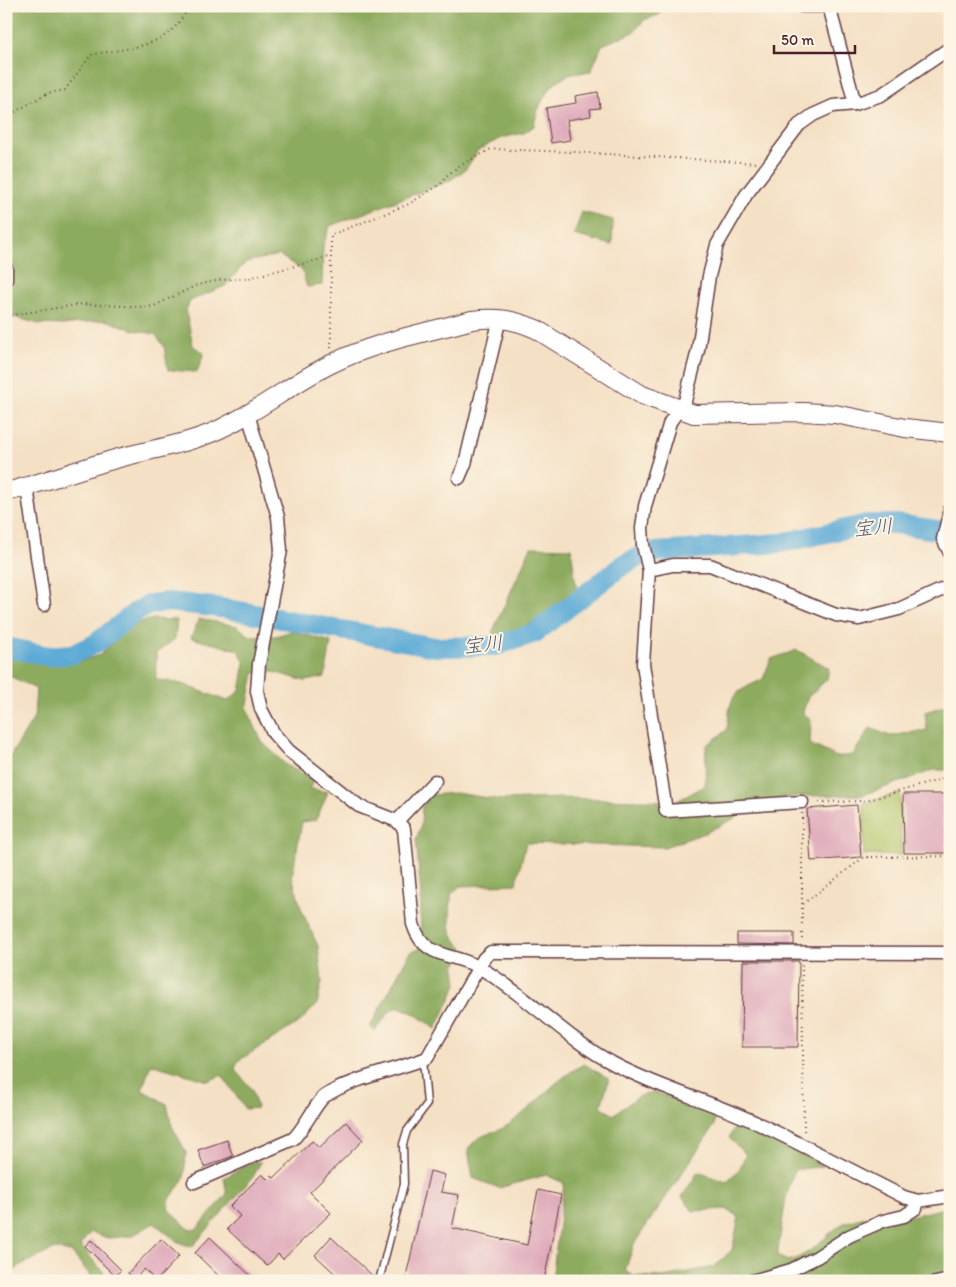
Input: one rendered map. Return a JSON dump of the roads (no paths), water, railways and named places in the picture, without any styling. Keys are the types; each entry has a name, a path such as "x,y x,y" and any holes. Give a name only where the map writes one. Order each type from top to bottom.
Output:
{"street":[{"path":"802,6 829,6 855,104"},
{"path":"802,802 666,812 643,664 650,570 643,545 642,528 645,506 670,422 685,401 698,350 709,276 717,245 737,209 798,125 813,115 833,106 855,104 881,95 950,48"},
{"path":"6,268 6,280"},
{"path":"460,478 466,464 500,318"},
{"path":"6,492 116,459 197,438 220,429 248,414 310,374 333,362 372,348 472,320 500,318 518,321 536,329 642,395 694,414 804,412 835,414 905,428 950,433"},
{"path":"248,414 278,517 281,550 259,664 257,691 261,709 274,734 289,751 359,806 397,822 404,829 407,844 413,924 416,934 425,946 438,953 480,967 584,1047 614,1064 762,1125 804,1148 904,1197 918,1201 950,1196"},
{"path":"27,487 44,605"},
{"path":"950,510 943,540 950,553"},
{"path":"650,570 673,565 710,566 836,615 859,619 899,609 950,586"},
{"path":"397,822 435,781"},
{"path":"194,1182 293,1139 303,1130 324,1096 387,1070 427,1058 484,958 491,952 950,954"},
{"path":"752,1281 790,1270 817,1258 849,1236 883,1221 904,1216 916,1208 918,1201"}],"lane":[{"path":"379,1281 404,1184 403,1144 407,1132 427,1104 423,1059"},
{"path":"932,1281 950,1277"}],"waterway":[{"name":"宝川","path":"6,647 48,656 73,654 95,644 136,612 150,604 170,602 222,608 435,647 495,646 535,633 623,565 639,557 657,552 781,543 868,524 896,524 950,532"}]}
